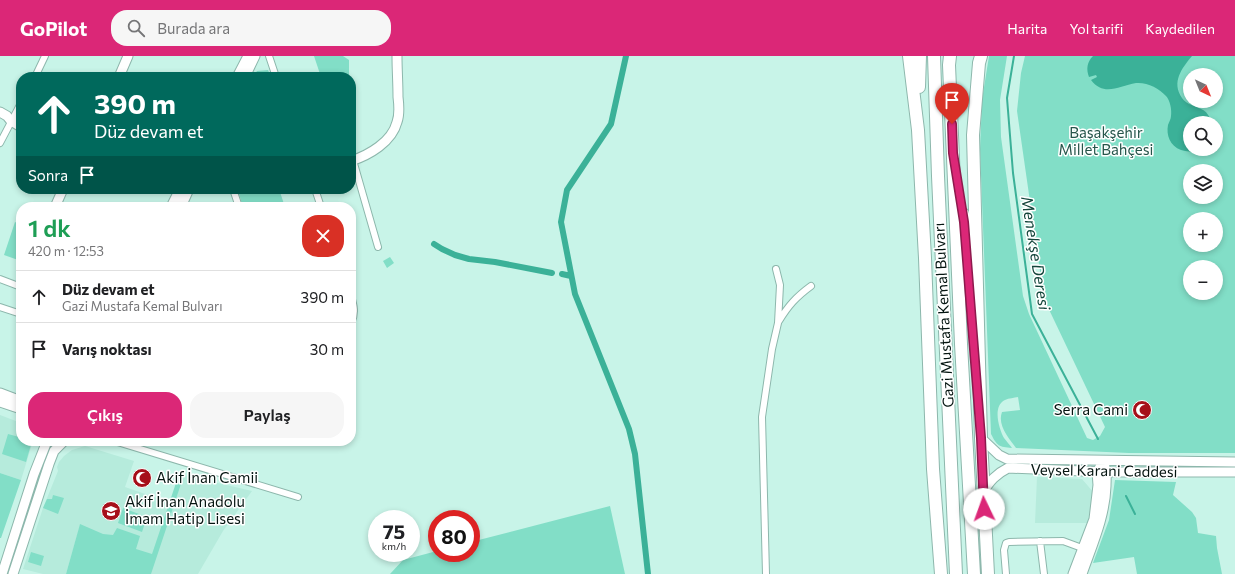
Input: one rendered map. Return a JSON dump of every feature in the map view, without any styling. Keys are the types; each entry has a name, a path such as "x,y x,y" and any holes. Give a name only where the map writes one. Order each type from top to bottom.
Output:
{"highway":[{"path":"909,56 918,130 931,391 933,469 941,574"},
{"path":"918,130 920,56"},
{"name":"Gazi Mustafa Kemal Bulvarı","path":"934,56 956,574"},
{"name":"Gazi Mustafa Kemal Bulvarı","path":"950,56 961,344 974,574"},
{"path":"981,56 972,135 981,438 988,574"},
{"path":"953,153 964,222 981,438"},
{"path":"931,391 951,574"}],"street":[{"path":"37,72 45,56"},
{"path":"121,72 128,56"},
{"path":"240,72 248,56"},
{"path":"247,72 255,56"},
{"path":"268,56 274,72"},
{"path":"356,158 372,151 390,136 397,124 399,112 396,56"},
{"path":"0,112 16,124"},
{"path":"0,143 16,112"},
{"path":"356,173 378,247"},
{"path":"766,574 762,417 772,349 778,323 780,285 776,269"},
{"path":"0,279 16,285"},
{"path":"778,323 786,309 797,297 811,286"},
{"path":"0,307 16,312"},
{"path":"0,393 16,399"},
{"path":"0,402 16,407"},
{"name":"Veysel Karani Caddesi","path":"981,438 999,455 1007,459 1235,462"},
{"path":"2,574 34,474 46,446"},
{"path":"13,574 49,464 54,451 59,446"},
{"path":"130,446 298,497"},
{"path":"1073,574 1094,519 1103,460"},
{"name":"Veysel Karani Caddesi","path":"983,492 992,479 1000,472 1008,468 1102,472 1235,472"},
{"path":"1082,574 1102,517 1106,494 1102,472"},
{"path":"1006,574 1004,550 1006,543 1063,540 1082,548"},
{"path":"1040,541 1044,574"}],"shaded area":[{"path":"1093,56 1192,56 1183,68 1178,81 1179,92 1183,99 1183,108 1198,108 1204,111 1208,116 1183,116 1183,151 1174,146 1168,136 1168,125 1171,117 1171,111 1169,100 1166,96 1156,88 1140,83 1112,89 1101,88 1091,80 1097,77 1096,75 1089,77 1088,63"},
{"path":"0,415 16,421 16,446 31,446 21,480 0,473"},
{"path":"85,446 134,461 125,487 174,504 184,475 252,491 223,531 198,574 106,574 80,525 66,574 43,574 23,569 43,508 58,471 57,467 59,462 72,450"},
{"path":"1037,477 1082,479 1094,493 1091,523 1035,523"}],"green space":[{"path":"314,56 343,56 349,60 349,72 319,72"},
{"name":"Başakşehir Millet Bahçesi","path":"989,56 1007,56 1000,100 1001,137 1023,296 1029,314 1087,438 1093,440 1100,436 1105,427 1044,299 1017,111 1021,73 1025,56 1235,56 1235,453 1129,453 1016,448 1004,431 1001,417 1002,412 1020,410 1018,397 1007,399 1001,403 998,412 1002,434 1012,448 1001,446 995,441 991,434 980,149 982,100"},
{"path":"268,70 269,72 256,72"},
{"path":"239,194 281,194 283,202 241,202"},
{"path":"15,222 16,259 4,255"},
{"path":"390,257 394,263 387,268 383,261"},
{"path":"8,434 16,436 16,446 31,446 26,462 2,454"},
{"path":"50,446 56,446 11,574 6,574 41,465"},
{"path":"0,473 21,480 1,538 0,538"},
{"path":"175,473 184,475 151,574 66,574 80,524 103,534 113,535 117,528 140,536 136,549 152,554 178,477 174,476"},
{"path":"1115,480 1176,482 1173,495 1192,512 1196,518 1198,533 1216,536 1222,574 1137,574 1134,557 1093,563 1109,520"},
{"path":"53,495 64,498 58,514 43,508 47,499 52,499"},
{"path":"610,506 625,574 390,574 401,562 420,562 420,556 428,553 428,562 480,562 480,540"},
{"path":"123,508 147,517 142,532 118,523"},
{"path":"31,552 44,556 41,566 28,562"}],"waterway":[{"path":"626,56 611,124 567,190 561,222 575,294 629,429 635,454 648,574"},
{"name":"Menekşe Deresi","path":"1014,56 1007,98 1013,173 1032,314 1098,439"},
{"path":"434,244 455,255 469,259 495,262 552,273"},
{"path":"562,274 571,276"},
{"name":"Menekşe Deresi","path":"1126,496 1135,514"}],"place":[{"name":"Serra Cami","path":"1142,410"},
{"name":"Akif İnan Camii","path":"142,478"},
{"name":"Akif İnan Anadolu İmam Hatip Lisesi","path":"111,511"}],"route":[{"path":"952,124 953,153 964,222 981,438 984,509"}]}
